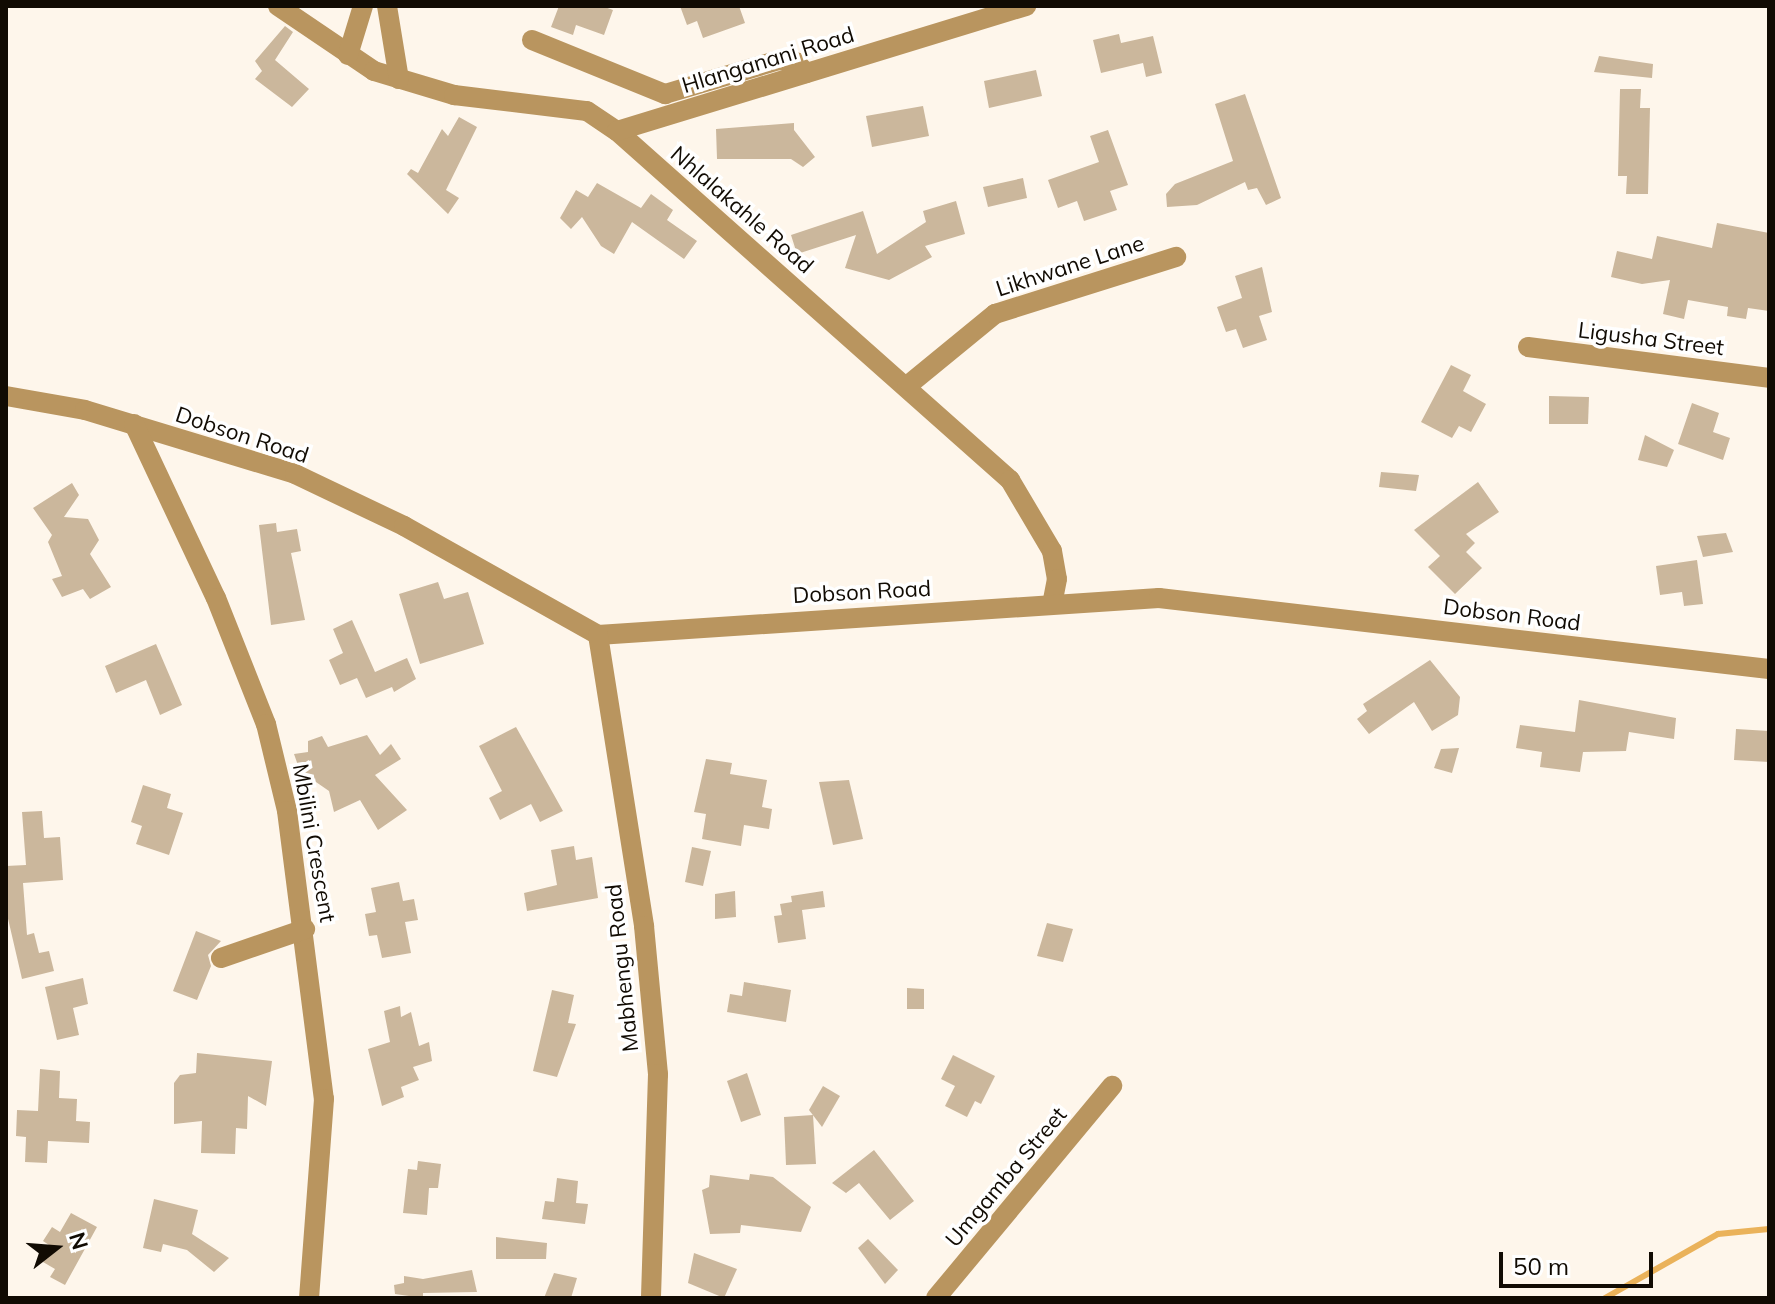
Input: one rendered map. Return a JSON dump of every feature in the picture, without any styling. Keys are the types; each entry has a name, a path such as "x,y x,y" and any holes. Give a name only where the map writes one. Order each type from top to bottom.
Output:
{"street":[{"name":"Nhlalakahle Road","path":"278,6 374,71 454,95 587,111 617,131 1010,480 1052,551 1057,579 1052,604"},
{"path":"348,55 363,6"},
{"path":"387,6 399,79"},
{"name":"Hlanganani Road","path":"617,131 806,73 991,11 1026,6"},
{"path":"532,40 665,94 779,60 796,62 806,73"},
{"name":"Likhwane Lane","path":"907,386 995,314 1176,257"},
{"name":"Ligusha Street","path":"1528,347 1769,378"},
{"name":"Dobson Road","path":"6,396 134,424 295,474 404,526 598,635 1159,598 1769,669"},
{"name":"Mbilini Crescent","path":"134,424 216,598 266,724 287,811 305,929 324,1099 309,1298"},
{"name":"Mabhengu Road","path":"598,635 644,926 658,1074 651,1298"},
{"path":"221,958 305,929"},
{"name":"Umgamba Street","path":"936,1298 1112,1086"}],"building":[{"path":"559,6 602,6 613,10 604,35 576,25 573,35 551,27"},
{"path":"680,6 739,6 745,23 703,38 697,21 687,25"},
{"path":"285,26 293,32 275,60 309,89 292,107 255,79 262,71 255,61"},
{"path":"1119,34 1121,43 1153,36 1162,73 1146,77 1143,63 1101,73 1093,40"},
{"path":"1599,56 1653,64 1652,78 1594,72"},
{"path":"1036,70 1042,96 989,108 984,81"},
{"path":"1620,89 1641,89 1640,108 1650,108 1648,194 1626,194 1627,176 1618,176"},
{"path":"1245,94 1281,198 1266,205 1257,188 1248,190 1245,182 1197,205 1167,207 1166,194 1175,184 1233,161 1215,104"},
{"path":"923,106 929,136 872,147 866,116"},
{"path":"459,117 477,127 446,190 459,198 448,214 407,174 411,169 418,173 442,129 448,136"},
{"path":"794,123 794,130 815,157 803,167 791,159 717,159 716,129"},
{"path":"1108,130 1128,185 1110,191 1117,210 1084,221 1077,201 1058,208 1048,180 1099,162 1090,136"},
{"path":"1023,178 1027,198 988,207 983,187"},
{"path":"597,183 641,208 651,194 673,210 667,220 697,241 684,259 632,222 614,254 601,246 582,217 571,229 560,218 576,190 588,197"},
{"path":"956,201 965,234 925,246 932,257 889,280 845,268 856,235 797,254 791,235 863,211 877,254 926,222 923,211"},
{"path":"1717,223 1769,233 1769,311 1748,308 1746,319 1727,316 1728,307 1688,300 1684,319 1663,314 1670,280 1642,284 1611,277 1617,251 1652,259 1657,236 1712,248"},
{"path":"1262,267 1272,312 1259,316 1267,340 1243,348 1236,329 1226,332 1217,307 1242,298 1235,276"},
{"path":"1451,365 1471,375 1463,391 1486,404 1471,432 1459,426 1452,438 1421,422"},
{"path":"1549,396 1589,397 1588,424 1549,424"},
{"path":"1692,403 1719,413 1713,432 1730,438 1723,460 1678,444"},
{"path":"1645,435 1674,450 1667,467 1638,460"},
{"path":"1381,472 1419,475 1416,491 1379,487"},
{"path":"1478,482 1499,512 1466,534 1475,543 1466,552 1482,568 1455,594 1428,567 1440,556 1414,530"},
{"path":"72,483 79,495 64,517 88,519 99,540 90,554 111,587 90,599 83,589 62,597 52,579 62,576 48,542 52,535 33,508"},
{"path":"276,523 277,532 297,529 301,551 291,553 305,620 271,625 259,525"},
{"path":"1726,533 1733,552 1703,557 1697,536"},
{"path":"1697,560 1703,604 1684,606 1682,592 1660,595 1656,566"},
{"path":"438,582 444,599 468,592 484,644 420,664 399,594"},
{"path":"352,620 375,672 407,658 416,679 394,692 392,687 366,698 357,678 340,685 329,660 343,653 333,629"},
{"path":"156,644 182,705 160,715 146,680 116,693 105,666"},
{"path":"1430,660 1460,697 1458,715 1432,731 1414,702 1369,734 1357,719 1367,711 1363,704"},
{"path":"1579,700 1676,718 1674,739 1629,732 1626,751 1583,752 1580,772 1540,767 1542,752 1516,748 1520,725 1575,732"},
{"path":"516,727 563,811 540,822 531,804 500,820 489,798 502,791 479,746"},
{"path":"1736,729 1769,731 1769,762 1734,760"},
{"path":"367,735 380,755 391,744 401,759 375,775 407,810 378,830 360,800 334,812 329,791 300,771 294,754 308,752 308,741 322,736 328,747"},
{"path":"1459,748 1452,773 1434,768 1441,749"},
{"path":"706,759 732,763 730,774 767,780 762,807 772,809 769,829 744,825 741,846 702,839 706,814 694,812"},
{"path":"849,780 863,839 833,845 819,782"},
{"path":"143,785 171,794 167,808 183,813 169,855 136,844 142,826 131,822"},
{"path":"42,811 44,838 60,837 63,880 23,883 27,935 34,933 39,953 49,951 54,971 22,979 6,910 6,866 26,865 22,812"},
{"path":"574,846 576,860 592,857 598,898 527,911 524,893 557,885 551,850"},
{"path":"692,847 711,851 703,886 685,882"},
{"path":"399,882 403,901 414,899 418,920 405,922 411,953 382,958 377,935 369,936 365,914 376,912 371,888"},
{"path":"735,891 736,917 715,919 715,894"},
{"path":"823,891 825,907 802,910 806,939 778,943 774,916 782,915 780,904 792,902 791,896"},
{"path":"1047,923 1073,929 1063,962 1037,956"},
{"path":"196,931 221,941 208,955 211,966 197,1000 173,991"},
{"path":"83,978 88,1004 73,1008 79,1035 57,1040 45,987"},
{"path":"744,982 791,990 786,1022 727,1012 730,994 742,996"},
{"path":"907,988 924,989 924,1009 907,1009"},
{"path":"552,990 574,995 568,1023 576,1024 557,1077 533,1071"},
{"path":"400,1006 401,1017 411,1012 419,1046 429,1042 432,1061 413,1067 419,1080 401,1087 404,1097 382,1106 368,1049 390,1042 384,1011"},
{"path":"197,1053 272,1061 266,1106 248,1096 247,1129 236,1128 235,1154 201,1153 202,1121 174,1124 174,1083 180,1075 196,1073"},
{"path":"953,1055 995,1076 981,1104 975,1101 967,1117 945,1106 955,1086 941,1079"},
{"path":"40,1069 60,1071 59,1098 77,1099 76,1121 90,1122 89,1143 48,1141 47,1163 25,1162 26,1137 16,1136 17,1110 38,1111"},
{"path":"747,1073 761,1115 741,1122 727,1081"},
{"path":"823,1086 840,1096 822,1127 809,1110"},
{"path":"813,1115 816,1164 786,1165 784,1117"},
{"path":"874,1150 914,1201 890,1220 859,1183 846,1193 832,1183"},
{"path":"418,1161 441,1164 438,1188 429,1188 427,1215 403,1213 408,1169 417,1170"},
{"path":"750,1174 773,1177 811,1207 801,1232 741,1225 740,1233 710,1234 702,1190 709,1187 710,1175 749,1180"},
{"path":"557,1178 578,1181 576,1203 588,1204 585,1224 542,1219 545,1201 554,1202"},
{"path":"154,1199 198,1210 192,1234 229,1258 214,1272 187,1250 163,1244 161,1252 143,1248"},
{"path":"71,1213 97,1227 65,1285 50,1277 55,1269 43,1262 52,1247 43,1241 52,1227 60,1232"},
{"path":"496,1237 547,1243 546,1259 496,1259"},
{"path":"868,1239 898,1270 885,1284 858,1248"},
{"path":"694,1253 737,1269 724,1298 688,1283"},
{"path":"472,1270 477,1292 423,1293 423,1298 395,1294 394,1285 404,1283 404,1276 423,1279"},
{"path":"554,1273 577,1278 571,1298 544,1298"}],"waterway":[{"path":"1605,1298 1718,1234 1769,1229"}]}
